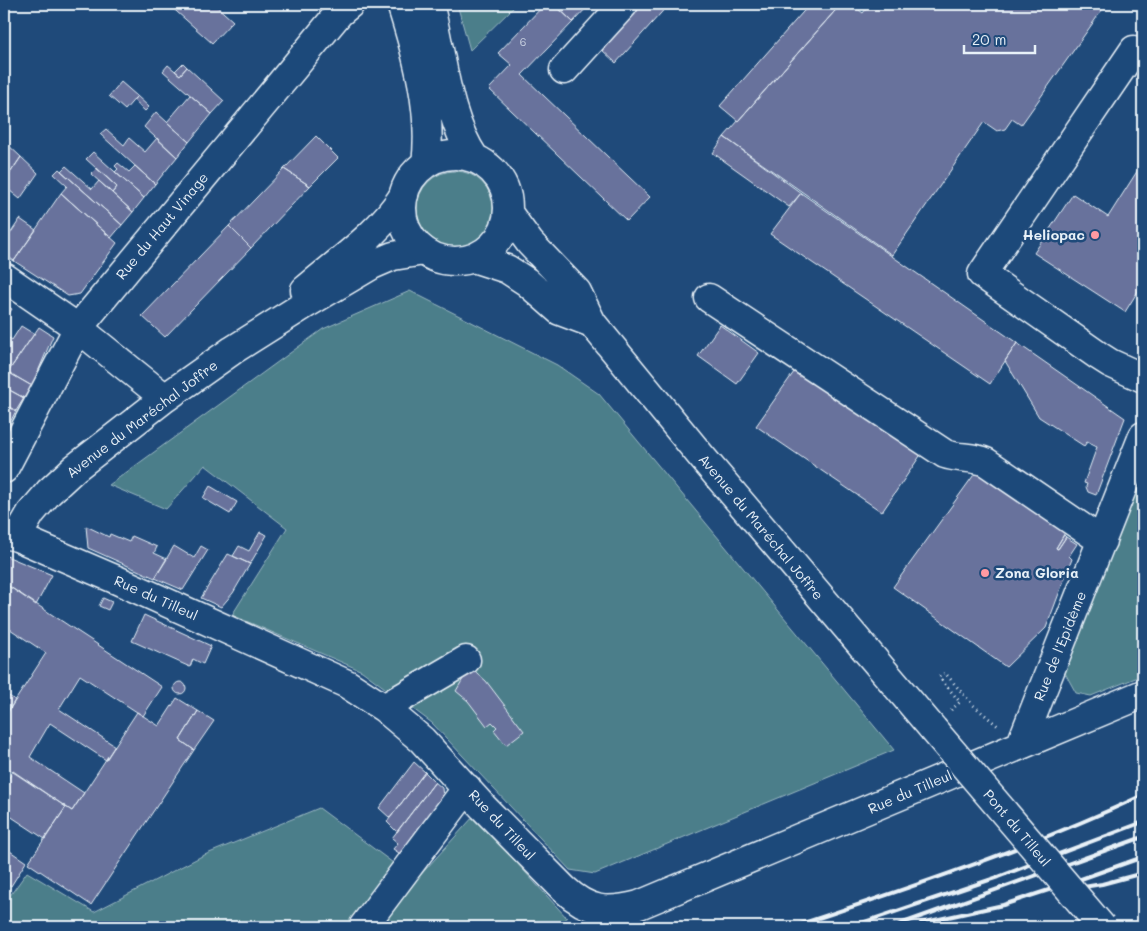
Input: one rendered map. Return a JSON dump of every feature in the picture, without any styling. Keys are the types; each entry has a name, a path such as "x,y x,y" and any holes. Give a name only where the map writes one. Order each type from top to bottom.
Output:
{"street":[{"path":"401,4 424,98 429,142 426,164"},
{"path":"429,4 454,117 463,140 475,159"},
{"path":"564,70 624,4"},
{"name":"Rue du Haut Vinage","path":"4,469 78,328 339,7"},
{"path":"1143,56 1134,50 982,274 1110,364 1143,378"},
{"path":"450,156 475,159 489,168 500,181 507,197 508,214 503,230 488,250 473,258 456,261 439,259 424,251 413,240 406,226 402,211 404,195 415,174 426,164 442,157 450,156"},
{"name":"Avenue du Maréchal Joffre","path":"233,350 379,227 392,213 404,195"},
{"name":"Avenue du Maréchal Joffre","path":"508,214 530,243 577,292 592,323 701,456 941,720"},
{"name":"Avenue du Maréchal Joffre","path":"10,536 49,492 75,468 165,398 233,350 372,265 393,256 424,251"},
{"path":"473,258 507,269 527,282 560,311 592,323"},
{"path":"4,277 78,328 165,398"},
{"path":"709,298 945,454 972,457 986,462 1102,541"},
{"name":"Rue de l'Epidème","path":"1021,744 1143,436"},
{"name":"Rue du Tilleul","path":"10,536 91,568 347,684 384,708 422,740 483,807 574,899 598,909 622,909 648,901 1143,694"},
{"path":"384,708 466,660"},
{"name":"Pont du Tilleul","path":"941,720 1102,927"},
{"path":"363,927 467,788"}],"path":[{"path":"941,720 960,702 940,677 945,673 972,704 1021,744"}],"green space":[{"path":"457,4 517,4 470,50"},
{"path":"455,171 469,174 482,182 490,195 493,209 490,223 482,236 469,244 455,247 441,244 428,236 420,223 417,209 420,195 428,182 441,174"},
{"path":"410,291 557,365 599,394 894,750 595,874 570,870 432,723 362,671 232,615 287,528 205,465 166,509 109,485 323,329"},
{"path":"1143,461 1143,675 1091,696 1076,693 1065,673"},
{"path":"319,808 416,880 474,816 567,918 557,927 4,927 4,904 27,872 94,912 202,856"}],"building":[{"path":"168,4 214,4 233,21 212,43"},
{"path":"545,4 554,4 573,22 522,75 650,197 627,221 489,89 512,65 498,53"},
{"path":"554,4 590,4 573,22"},
{"path":"642,4 669,4 616,63 601,49"},
{"path":"810,4 841,4 738,121 720,106"},
{"path":"841,4 851,4 863,13 870,4 1093,4 1102,10 1021,125 1012,119 1005,129 997,131 984,122 892,255 724,137"},
{"path":"183,63 187,67 180,75 175,71"},
{"path":"168,65 180,75 187,67 224,101 212,114 163,71"},
{"path":"121,82 137,96 125,110 109,96"},
{"path":"190,95 212,114 189,142 167,122"},
{"path":"137,96 149,107 145,111 133,100"},
{"path":"156,112 189,142 177,157 144,127"},
{"path":"106,129 124,145 129,138 145,152 157,138 177,157 155,184 100,134"},
{"path":"316,136 338,158 310,186 284,169"},
{"path":"724,137 801,193 789,207 713,153"},
{"path":"6,143 21,157 4,182 4,146"},
{"path":"93,152 144,198 133,212 112,193 117,187 86,159"},
{"path":"21,157 38,173 20,199 4,186 4,182"},
{"name":"Heliopac","path":"1143,162 1143,283 1125,312 1034,253 1073,194 1108,217"},
{"path":"118,163 129,172 135,166 155,184 144,198 115,172 118,169 115,166"},
{"path":"66,166 92,189 99,181 133,212 122,225 61,171"},
{"path":"97,168 117,187 112,193 91,174"},
{"path":"59,169 122,225 111,238 61,193 67,186 54,174"},
{"path":"284,169 310,186 251,248 229,226"},
{"path":"61,193 117,243 80,294 68,296 14,261"},
{"path":"801,193 1017,343 990,384 770,234"},
{"path":"20,219 36,230 14,261 4,254 4,230 10,234"},
{"path":"229,226 251,248 165,337 142,316"},
{"path":"4,304 12,309 4,321"},
{"path":"720,325 759,353 737,384 698,356"},
{"path":"21,326 34,334 8,372 4,370 4,335 12,340"},
{"path":"39,327 53,336 32,386 8,372"},
{"path":"1017,343 1125,418 1096,495 1088,492 1087,484 1084,483 1097,447 1087,442 1084,446 1039,417 1005,361"},
{"path":"805,367 924,450 882,512 756,426 794,372 800,376"},
{"path":"4,370 32,386 24,398 4,387"},
{"path":"4,387 24,398 16,411 4,404"},
{"path":"4,404 16,411 9,424 4,421"},
{"path":"4,421 9,424 4,433"},
{"name":"Zona Gloria","path":"976,472 1067,529 1056,548 1058,549 1066,537 1077,544 1069,556 1072,559 1046,628 1006,667 893,587"},
{"path":"210,486 237,502 230,514 203,498"},
{"path":"86,526 109,537 110,534 129,542 132,536 157,547 154,553 167,559 155,578 88,548"},
{"path":"260,532 267,535 250,564 233,556 239,546 249,551"},
{"path":"1064,535 1066,537 1058,549 1056,548"},
{"path":"174,546 194,558 201,546 208,550 183,590 155,578"},
{"path":"228,554 250,564 233,593 221,607 201,598"},
{"path":"4,555 52,575 36,605 4,583"},
{"path":"4,583 162,687 143,716 80,675 59,709 115,746 106,760 50,723 30,757 84,793 72,811 4,766 4,718 46,653 4,625"},
{"path":"103,598 112,602 108,610 99,606"},
{"path":"144,615 211,646 203,664 193,659 190,667 132,641"},
{"path":"470,667 486,681 524,731 506,745 494,730 497,727 492,722 487,726 468,701 456,691"},
{"path":"182,682 185,683 185,693 178,694 175,693 174,686 175,683"},
{"path":"4,693 15,700 4,718"},
{"path":"177,698 198,711 180,740 194,750 91,905 28,863 66,807 72,811 137,712 159,726"},
{"path":"198,711 214,721 194,750 180,740"},
{"path":"414,762 425,772 390,818 379,808"},
{"path":"13,771 66,807 45,839 4,812 4,786"},
{"path":"425,772 435,782 397,832 387,822"},
{"path":"435,782 442,788 443,798 402,855 393,849 398,843 392,838"},
{"path":"4,847 26,862 11,886 4,881"}],"railway":[{"path":"792,927 1014,850 1143,795"},
{"path":"850,927 998,877 1143,822"},
{"path":"892,927 1143,837"},
{"path":"921,923 1003,905 1143,857"},
{"path":"1065,890 1102,884 1143,873"}],"place":[{"name":"Heliopac","path":"1095,235"},
{"name":"Zona Gloria","path":"985,573"}]}
